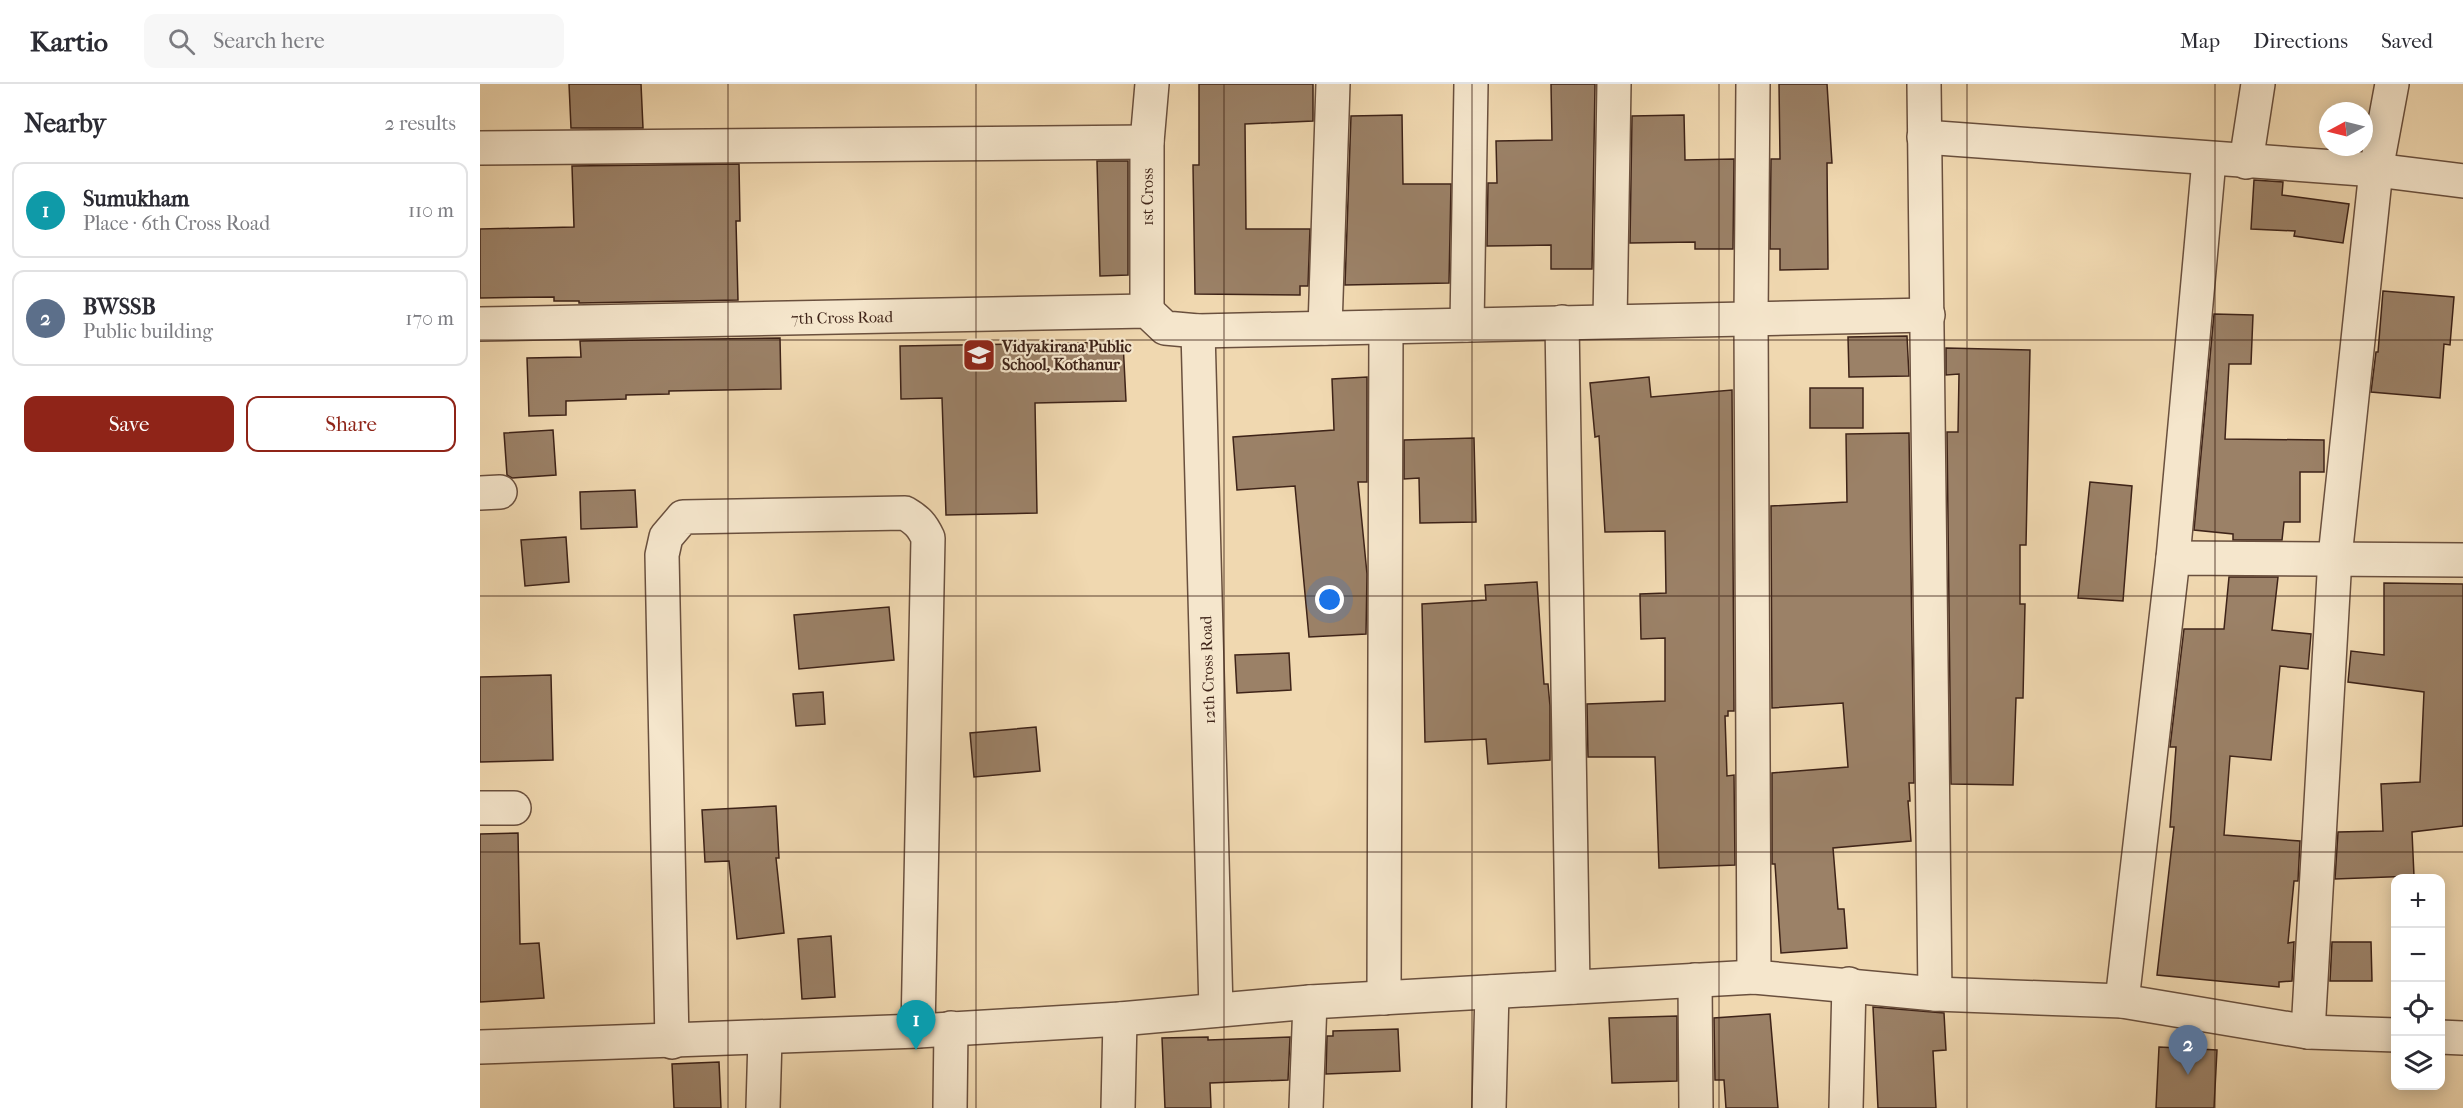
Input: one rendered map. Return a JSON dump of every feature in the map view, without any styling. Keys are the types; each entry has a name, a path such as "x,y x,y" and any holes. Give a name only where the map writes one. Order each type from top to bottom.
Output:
{"street":[{"name":"1st Cross","path":"1148,311 1147,142 1152,84"},
{"path":"1325,328 1334,84"},
{"path":"1467,325 1471,84"},
{"path":"1610,321 1614,84"},
{"path":"1753,84 1751,318 1754,977"},
{"path":"1924,84 1935,994"},
{"path":"2246,162 2258,84"},
{"path":"2307,1032 2335,557 2376,170 2392,84"},
{"path":"1924,137 2209,160 2376,170 2463,181"},
{"path":"480,148 1147,142"},
{"path":"2122,1001 2173,558 2209,160"},
{"path":"1148,311 1165,328 1198,331 1928,315"},
{"name":"7th Cross Road","path":"480,324 1148,311"},
{"path":"1562,322 1573,987"},
{"path":"1384,998 1386,327"},
{"name":"12th Cross Road","path":"1198,331 1216,1010"},
{"path":"672,1042 662,555 666,537 683,517 905,513 918,520 923,527 928,538 918,1031"},
{"path":"2173,558 2335,557 2463,560"},
{"path":"480,808 514,807"},
{"path":"480,1047 672,1042 918,1031 1120,1019 1310,1002 1754,977 1848,984 1935,994 2122,1001 2307,1032 2391,1035"},
{"path":"1695,980 1696,1108"},
{"path":"1846,1108 1848,984"},
{"path":"1489,1108 1492,992"},
{"path":"1306,1108 1310,1002"},
{"path":"1118,1108 1120,1019"},
{"path":"950,1108 951,1028"},
{"path":"2445,1037 2463,1038"},
{"path":"763,1108 765,1038"}],"building":[{"path":"569,84 641,84 643,128 571,128"},
{"path":"1199,84 1313,84 1313,121 1245,124 1246,229 1310,229 1308,286 1300,286 1300,295 1195,294 1193,165 1199,165"},
{"path":"1551,84 1595,84 1592,269 1551,269 1551,245 1487,246 1488,183 1497,183 1496,141 1552,140"},
{"path":"1779,84 1827,84 1832,163 1827,163 1828,269 1780,270 1780,249 1770,249 1771,159 1780,159"},
{"path":"1402,115 1403,184 1451,184 1449,283 1345,285 1351,116"},
{"path":"1684,115 1685,160 1734,159 1733,249 1695,249 1695,242 1630,243 1632,116"},
{"path":"1097,161 1128,161 1128,275 1100,276"},
{"path":"739,164 740,221 736,221 738,300 579,303 579,301 554,301 554,297 480,298 480,229 574,227 572,166"},
{"path":"2254,180 2283,182 2282,195 2349,204 2343,243 2294,236 2295,231 2251,229"},
{"path":"2383,291 2454,297 2450,345 2444,344 2440,398 2371,392 2376,352 2378,352"},
{"path":"2214,314 2253,315 2251,364 2229,364 2225,439 2324,440 2324,472 2300,472 2300,522 2284,522 2282,540 2233,540 2233,534 2194,530"},
{"path":"1907,336 1909,376 1849,377 1848,337"},
{"path":"780,338 781,389 669,391 669,394 626,395 626,399 566,401 566,415 529,416 527,358 581,357 580,341"},
{"path":"1123,342 1126,401 1035,403 1037,513 946,515 942,398 901,399 900,346"},
{"path":"1946,348 2030,350 2026,545 2020,545 2020,604 2025,604 2023,698 2016,698 2013,785 1951,784 1947,432 1958,432 1959,374 1946,375"},
{"path":"1367,377 1367,482 1358,482 1367,574 1366,634 1309,637 1295,486 1237,490 1233,437 1334,430 1332,379"},
{"path":"1649,377 1651,397 1732,390 1734,711 1728,711 1728,716 1725,716 1727,776 1734,775 1735,865 1659,868 1655,757 1588,757 1587,704 1665,701 1665,638 1641,639 1640,594 1666,593 1665,531 1605,532 1599,436 1595,437 1590,383"},
{"path":"1810,388 1863,388 1863,428 1810,428"},
{"path":"553,430 556,475 512,478 507,475 504,433"},
{"path":"1909,433 1914,783 1909,783 1910,801 1908,801 1911,841 1833,848 1838,909 1844,909 1847,948 1781,953 1775,864 1772,864 1772,773 1848,767 1843,703 1772,708 1771,506 1847,502 1846,434"},
{"path":"1474,438 1476,522 1420,523 1419,478 1404,479 1404,440"},
{"path":"2090,482 2132,486 2123,601 2078,598"},
{"path":"635,490 637,527 581,529 580,492"},
{"path":"566,537 569,582 525,586 521,540"},
{"path":"2229,577 2278,577 2272,630 2311,634 2308,669 2280,666 2271,760 2230,756 2224,835 2300,841 2298,881 2294,881 2288,943 2294,942 2292,981 2279,982 2279,987 2157,975 2174,827 2170,827 2176,747 2170,747 2184,629 2224,629"},
{"path":"1537,582 1544,684 1548,684 1550,706 1550,760 1488,764 1486,739 1425,742 1422,604 1486,600 1485,585"},
{"path":"2384,583 2463,584 2463,826 2412,832 2414,874 2335,879 2338,832 2383,831 2381,784 2420,782 2424,692 2348,682 2351,651 2384,655"},
{"path":"889,607 894,660 799,669 794,615"},
{"path":"1289,653 1291,690 1237,693 1235,655"},
{"path":"551,675 553,760 480,762 480,677"},
{"path":"823,692 825,724 796,726 793,694"},
{"path":"1036,727 1040,771 974,777 970,733"},
{"path":"776,806 779,858 776,858 784,933 737,939 729,861 705,862 702,810"},
{"path":"518,833 520,944 539,943 544,998 480,1002 480,834"},
{"path":"831,936 835,997 802,999 798,939"},
{"path":"2332,942 2371,942 2372,981 2330,981"},
{"path":"1873,1007 1944,1013 1946,1050 1933,1051 1936,1108 1878,1108"},
{"path":"1770,1014 1778,1108 1726,1108 1724,1080 1715,1080 1714,1018"},
{"path":"1677,1016 1677,1081 1612,1083 1609,1018"},
{"path":"1398,1029 1400,1071 1326,1074 1327,1036 1333,1036 1333,1031"},
{"path":"1208,1037 1208,1040 1290,1037 1288,1080 1210,1083 1211,1108 1165,1108 1162,1038"},
{"path":"2159,1047 2217,1050 2214,1108 2156,1108"},
{"path":"719,1062 721,1108 674,1108 672,1064"}],"place":[{"name":"Vidyakirana Public School, Kothanur","path":"979,355"},
{"name":"Sumukham","path":"916,1050"},
{"name":"BWSSB","path":"2188,1075"}]}
